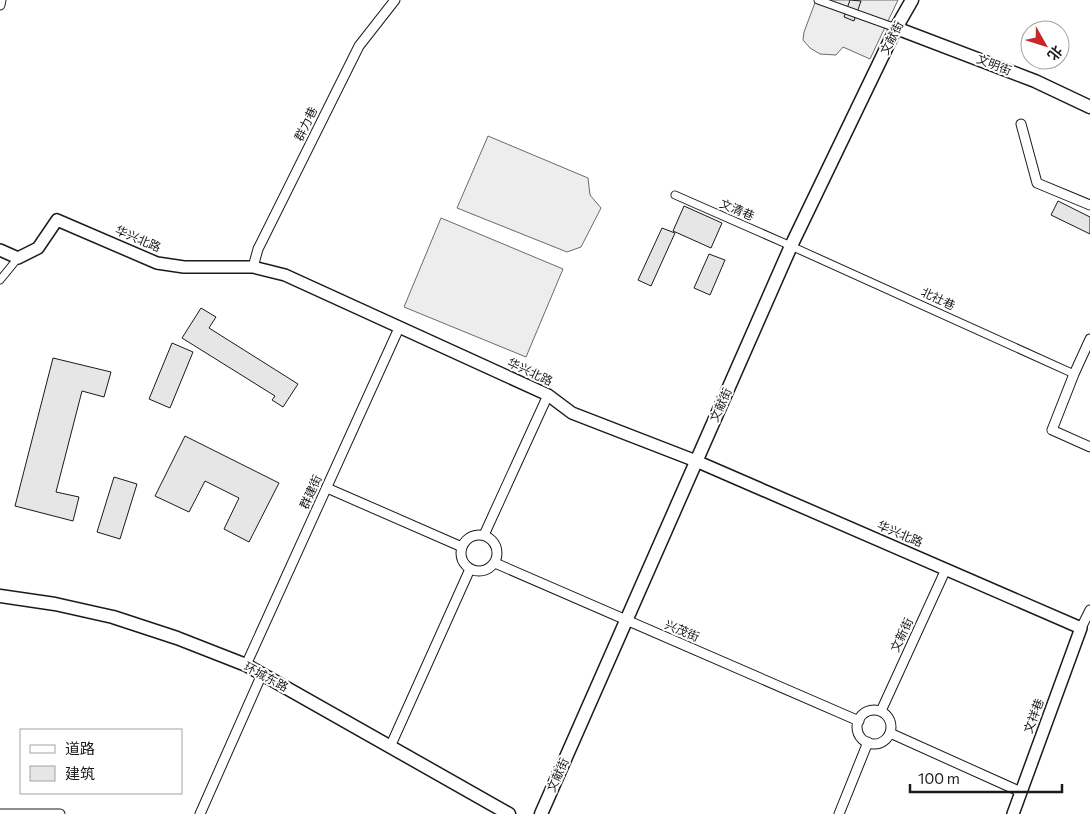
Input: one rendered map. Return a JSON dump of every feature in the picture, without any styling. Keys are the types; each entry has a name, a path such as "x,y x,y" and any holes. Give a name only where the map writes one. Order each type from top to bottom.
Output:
{"main road":[{"name":"文献街","path":"540,814 791,246 896,28 912,0"},
{"name":"文明街","path":"896,28 1035,81 1090,107"},
{"name":"环城东路","path":"0,596 55,604 113,616 246,665 509,814"}],"street":[{"path":"0,6 1,0"},
{"name":"群力巷","path":"253,267 258,249 359,46 394,0"},
{"path":"818,0 896,28"},
{"path":"1021,124 1037,183 1090,205"},
{"name":"文清巷","path":"675,195 791,246"},
{"name":"华兴北路","path":"18,258 38,248 57,220 157,263 184,267 253,267 285,275 548,395 572,414 696,461 1081,628"},
{"name":"北社巷","path":"791,246 1074,374"},
{"path":"0,250 18,258 0,280"},
{"name":"群建街","path":"246,665 399,328"},
{"path":"1090,339 1052,430 1090,447"},
{"path":"484,535 548,395"},
{"path":"327,488 462,547"},
{"path":"484,535 496,546 497,558 495,563 486,570 475,571 463,562 462,547 468,538 484,535"},
{"name":"兴茂街","path":"495,563 859,721"},
{"path":"390,747 470,569"},
{"name":"文新街","path":"881,712 946,569"},
{"path":"1081,628 1090,610"},
{"name":"文祥巷","path":"1012,814 1081,628"},
{"path":"200,814 262,674"},
{"path":"876,710 881,712 885,714 891,723 890,733 887,738 878,743 868,742 860,736 859,721 866,713 876,710"},
{"path":"890,733 1021,792"},
{"path":"839,814 868,742"},
{"path":"0,814 60,814"}],"shaded area":[{"path":"816,0 898,0 870,59 843,47 836,55 820,54 810,48 803,40 804,32"},
{"path":"488,136 588,178 590,195 601,208 581,247 567,252 457,208"},
{"path":"441,218 563,269 526,357 404,307"}],"building":[{"path":"850,0 861,1 854,21 844,17"},
{"path":"1058,201 1090,217 1090,234 1051,215"},
{"path":"684,206 722,223 711,248 673,231"},
{"path":"662,228 675,233 651,286 638,280"},
{"path":"709,254 725,260 710,295 694,288"},
{"path":"201,308 216,317 209,328 298,384 283,407 272,400 275,396 182,338"},
{"path":"172,343 193,352 170,408 149,399"},
{"path":"53,358 111,372 104,397 82,391 56,492 79,497 73,521 15,506"},
{"path":"185,436 279,483 249,542 224,529 239,498 205,481 189,512 155,496"},
{"path":"114,477 137,484 120,539 97,532"}]}
